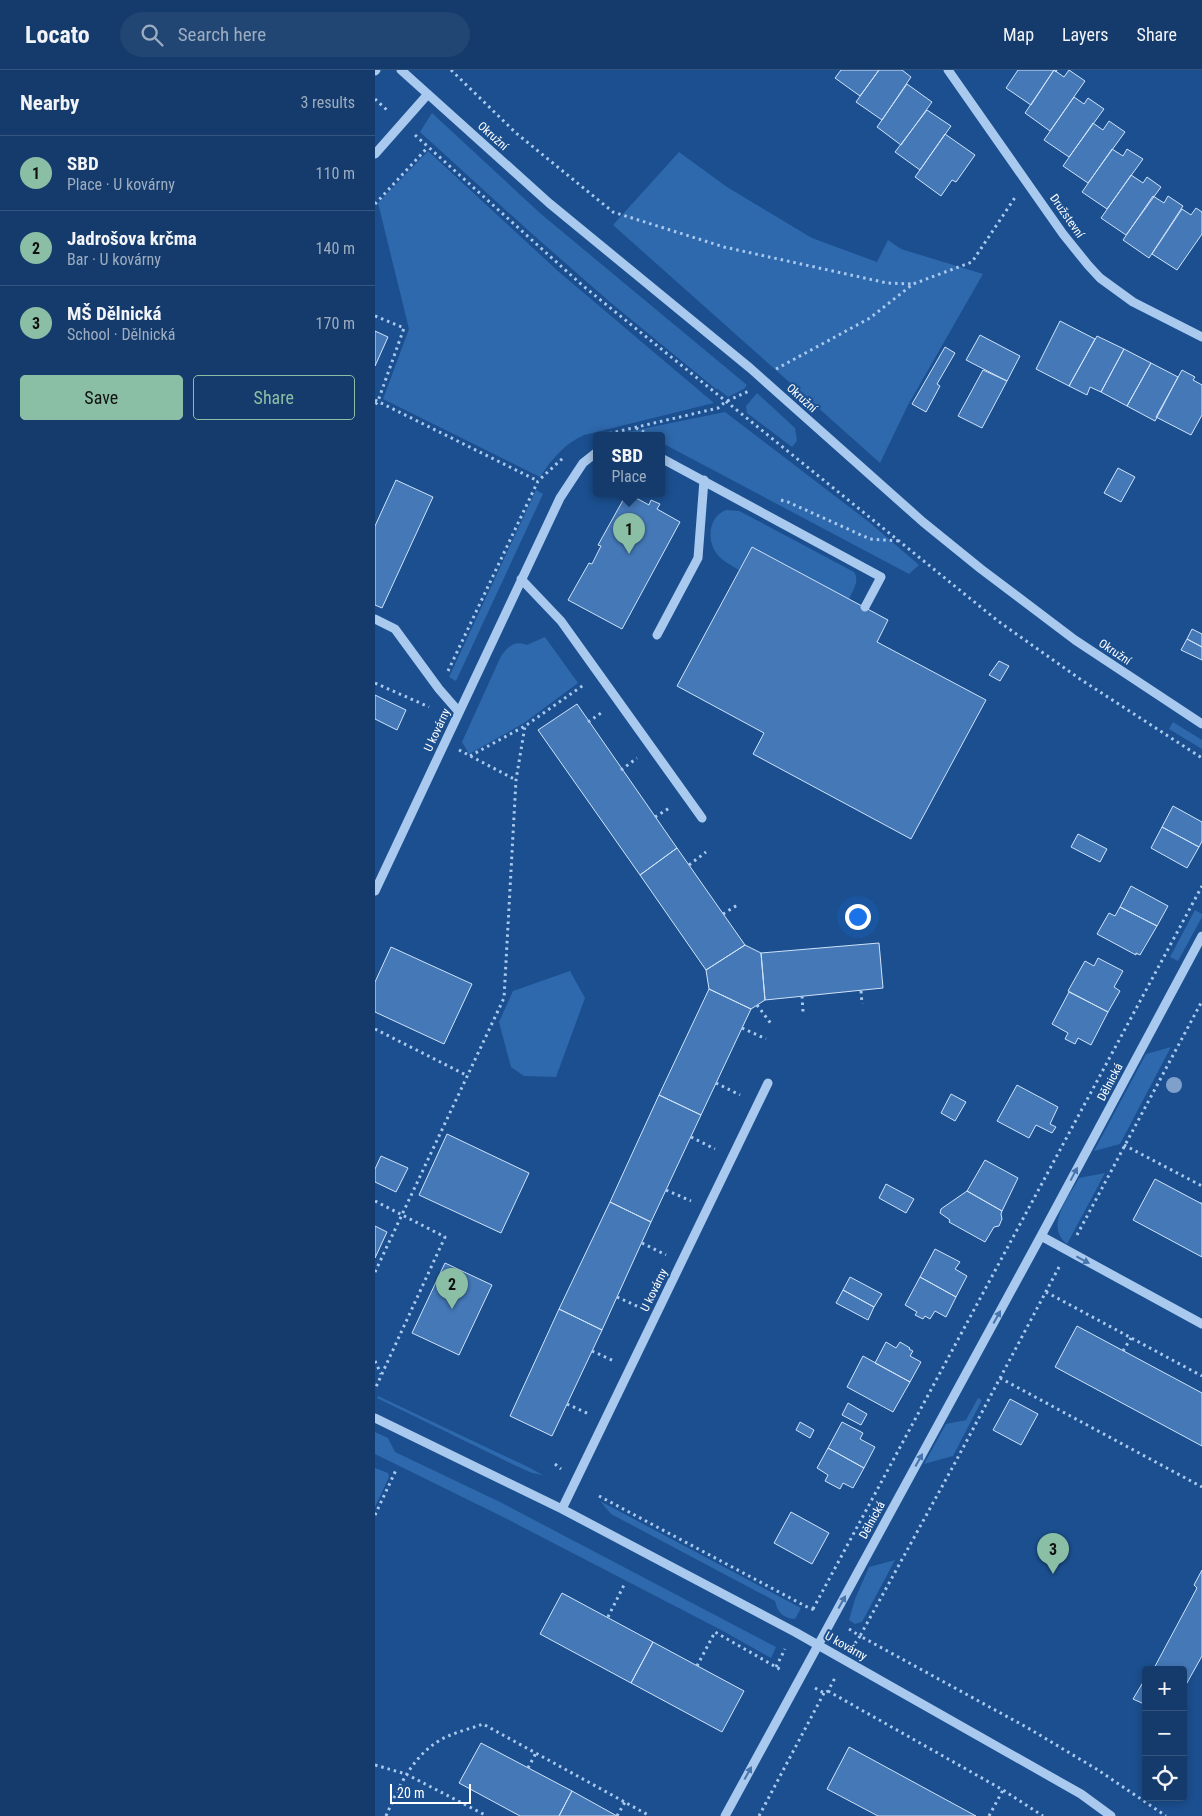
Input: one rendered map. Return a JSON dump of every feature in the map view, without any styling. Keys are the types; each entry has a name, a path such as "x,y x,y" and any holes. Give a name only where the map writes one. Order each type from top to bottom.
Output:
{"street":[{"name":"Okružní","path":"401,70 549,203 750,368 923,522 981,569 1075,640 1202,724"},
{"name":"Družstevní","path":"948,70 1075,251 1100,278 1133,302 1202,337"},
{"path":"375,154 427,94"},
{"name":"U kovárny","path":"375,891 559,498 583,463 593,455"},
{"path":"665,460 881,577 865,607"},
{"path":"657,635 698,558 703,480"},
{"path":"521,579 561,621 702,818"},
{"path":"375,619 395,629 439,689 459,712"},
{"name":"Dělnická","path":"725,1816 1201,938"},
{"name":"U kovárny","path":"562,1509 768,1083"},
{"path":"1041,1236 1202,1324"},
{"name":"U kovárny","path":"375,1418 562,1509 818,1645 1081,1794 1111,1816"}],"path":[{"path":"451,70 515,133 613,212 725,247 887,283 913,284"},
{"path":"402,123 582,285 998,620 1038,650 1202,758"},
{"path":"375,204 428,147"},
{"path":"772,371 871,318 913,284 972,262 1027,182"},
{"path":"375,316 404,328 375,405"},
{"path":"617,432 718,408 725,402 753,389"},
{"path":"375,683 432,708 439,689 537,481 376,400"},
{"path":"635,428 644,432"},
{"path":"775,499 788,502 870,539 900,541"},
{"path":"470,756 525,726 587,682"},
{"path":"588,722 607,709"},
{"path":"375,1272 504,998 516,780 525,726"},
{"path":"456,749 516,780"},
{"path":"621,770 640,756"},
{"path":"655,817 674,806"},
{"path":"689,865 706,852"},
{"path":"599,1496 813,1609 1202,886"},
{"path":"723,914 739,904"},
{"path":"861,991 861,1004"},
{"path":"803,996 803,1012"},
{"path":"1076,1238 1202,1001"},
{"path":"757,1005 772,1025"},
{"path":"741,1028 766,1040"},
{"path":"375,1029 468,1076"},
{"path":"716,1083 740,1095"},
{"path":"691,1137 715,1148"},
{"path":"1124,1145 1202,1186"},
{"path":"666,1190 691,1201"},
{"path":"375,1201 445,1237 375,1389"},
{"path":"642,1243 666,1255"},
{"path":"852,1648 1060,1266"},
{"path":"1046,1292 1202,1376"},
{"path":"617,1297 642,1308"},
{"path":"1123,1350 1131,1338"},
{"path":"592,1351 617,1362"},
{"path":"375,1361 381,1375"},
{"path":"1000,1378 1202,1487"},
{"path":"567,1404 592,1415"},
{"path":"555,1464 561,1470"},
{"path":"375,1514 396,1470"},
{"path":"608,1617 624,1585"},
{"path":"806,1614 809,1608"},
{"path":"849,1629 1028,1728 1098,1770 1166,1816"},
{"path":"697,1666 715,1632 776,1667 785,1649"},
{"path":"759,1816 836,1676"},
{"path":"811,1686 826,1692 1003,1790 1043,1816"},
{"path":"386,1816 406,1774 420,1755 443,1739 483,1724 650,1816"},
{"path":"528,1768 536,1753"},
{"path":"375,1765 406,1774 487,1816"},
{"path":"989,1816 1003,1790"},
{"path":"617,1816 625,1802"}],"shaded area":[{"path":"432,113 541,214 747,385 744,389 728,397 716,389 611,303 531,233 420,132"},
{"path":"428,151 559,272 714,403 584,435 570,443 559,453 540,477 383,399 409,329 378,203"},
{"path":"679,152 727,187 812,238 877,262 888,240 901,249 983,274 908,405 880,463 613,225"},
{"path":"757,393 795,428 797,441 792,447 747,413 746,406"},
{"path":"725,412 869,522 919,565 909,574 665,445 665,432 627,432"},
{"path":"536,490 543,494 456,681 449,677"},
{"path":"726,510 739,511 854,572 856,582 849,599 752,547 739,570 724,561 711,542 711,529 716,517"},
{"path":"545,637 578,683 524,723 469,754 462,742 501,656 512,645 519,643 527,645"},
{"path":"1173,722 1202,740 1202,749 1169,729"},
{"path":"1195,910 1202,914 1202,917 1178,961 1170,957"},
{"path":"570,971 585,998 556,1077 524,1076 511,1067 499,1022 513,991"},
{"path":"1171,1047 1120,1144 1094,1151 1146,1054"},
{"path":"1105,1173 1067,1244 1061,1237 1058,1229 1058,1220 1065,1202 1079,1178"},
{"path":"378,1396 543,1475 532,1473 512,1464 377,1398"},
{"path":"978,1398 982,1400 953,1456 924,1464 946,1424 966,1420"},
{"path":"375,1432 388,1438 395,1452 500,1502 776,1647 771,1658 723,1631 505,1518 375,1454"},
{"path":"375,1468 388,1473 389,1477 375,1507"},
{"path":"600,1501 801,1608 795,1619 782,1614 775,1601 611,1514"},
{"path":"895,1560 862,1622 855,1624 849,1620 855,1599 869,1567"}],"building":[{"path":"841,70 879,70 860,96 835,78"},
{"path":"879,70 902,70 911,77 882,120 856,102"},
{"path":"1018,70 1054,70 1031,105 1006,88"},
{"path":"1054,70 1064,77 1069,70 1085,81 1050,131 1025,113"},
{"path":"907,84 932,102 901,145 877,127"},
{"path":"1074,97 1084,104 1088,98 1104,109 1069,157 1044,140"},
{"path":"927,110 951,126 920,170 895,152"},
{"path":"1109,121 1125,132 1088,183 1063,166 1093,123 1103,130"},
{"path":"945,134 975,155 956,182 952,180 941,196 915,177"},
{"path":"1112,149 1123,156 1127,149 1143,159 1107,209 1082,192"},
{"path":"1131,175 1143,183 1147,177 1161,187 1126,235 1101,218"},
{"path":"1153,196 1164,203 1168,196 1183,206 1149,258 1123,240"},
{"path":"1196,208 1202,212 1202,234 1177,270 1152,254 1182,209 1191,215"},
{"path":"1060,321 1095,339 1069,386 1036,369"},
{"path":"375,331 388,337 375,366"},
{"path":"980,335 1020,356 1007,381 966,360"},
{"path":"1097,336 1124,349 1101,392 1090,387 1087,395 1069,386"},
{"path":"945,347 955,353 937,384 940,386 926,412 912,404"},
{"path":"1124,349 1151,363 1127,406 1101,392"},
{"path":"1151,363 1178,377 1155,421 1127,406"},
{"path":"983,370 1007,381 982,428 958,416"},
{"path":"1182,370 1195,377 1193,380 1202,385 1202,415 1191,435 1156,417"},
{"path":"1118,468 1135,477 1121,502 1104,493"},
{"path":"396,480 433,497 382,608 375,605 375,526"},
{"path":"625,497 634,497 649,505 651,500 660,504 657,509 680,522 622,629 568,600 589,563 592,564 601,546 598,545"},
{"path":"752,547 888,620 877,642 986,700 911,839 753,754 764,733 677,686"},
{"path":"1192,629 1202,634 1202,647 1187,639"},
{"path":"1187,639 1202,647 1202,660 1181,650"},
{"path":"999,661 1009,666 1000,681 989,675"},
{"path":"375,695 406,710 397,730 375,719"},
{"path":"577,704 677,848 640,875 538,730"},
{"path":"1173,806 1202,822 1202,841 1199,847 1162,827"},
{"path":"1162,827 1199,847 1187,868 1151,848"},
{"path":"1078,834 1107,849 1100,862 1071,847"},
{"path":"677,848 745,945 706,970 640,875"},
{"path":"1131,886 1168,906 1157,926 1120,907"},
{"path":"1120,907 1157,926 1140,955 1136,953 1136,955 1097,934 1109,913 1115,916"},
{"path":"879,943 883,988 765,1000 761,953"},
{"path":"745,945 761,953 765,1000 751,1009 709,989 706,970"},
{"path":"391,947 472,984 444,1044 375,1012 375,982"},
{"path":"1098,958 1123,971 1114,987 1120,991 1108,1012 1068,991 1085,961 1094,966"},
{"path":"709,989 751,1009 701,1115 659,1095"},
{"path":"1069,992 1108,1012 1091,1045 1078,1038 1075,1044 1065,1039 1068,1033 1052,1024"},
{"path":"1017,1085 1058,1107 1050,1124 1056,1127 1052,1133 1036,1125 1029,1138 997,1121"},
{"path":"951,1094 966,1102 955,1121 941,1113"},
{"path":"659,1095 701,1115 651,1222 610,1202"},
{"path":"447,1134 529,1173 501,1233 419,1195"},
{"path":"381,1156 408,1168 396,1192 375,1182 375,1169"},
{"path":"985,1160 1018,1178 1002,1211 967,1191"},
{"path":"1155,1179 1202,1204 1202,1257 1133,1220"},
{"path":"886,1184 914,1199 906,1213 879,1198"},
{"path":"967,1191 1002,1211 1002,1219 999,1226 994,1227 985,1242 949,1222 950,1220 940,1213 941,1209"},
{"path":"610,1202 651,1222 602,1330 559,1309"},
{"path":"375,1226 387,1232 375,1258"},
{"path":"935,1249 960,1262 955,1269 967,1276 956,1297 920,1277"},
{"path":"445,1263 492,1285 459,1355 412,1333"},
{"path":"850,1277 882,1294 874,1307 843,1290"},
{"path":"920,1277 956,1297 946,1317 935,1311 930,1319 925,1316 923,1319 915,1315 917,1312 905,1305"},
{"path":"843,1290 874,1307 868,1320 836,1303"},
{"path":"559,1309 602,1330 552,1436 510,1416"},
{"path":"1077,1326 1202,1393 1202,1446 1055,1367"},
{"path":"886,1342 896,1348 900,1342 913,1351 910,1356 921,1362 910,1382 875,1363"},
{"path":"863,1356 910,1382 893,1412 847,1387"},
{"path":"1010,1399 1038,1414 1021,1445 993,1430"},
{"path":"848,1403 867,1414 861,1425 842,1415"},
{"path":"800,1422 814,1430 810,1438 796,1430"},
{"path":"842,1422 863,1433 860,1439 875,1447 864,1468 828,1448"},
{"path":"828,1448 864,1468 853,1488 843,1483 840,1489 825,1481 828,1475 817,1468"},
{"path":"791,1512 829,1533 812,1564 774,1543"},
{"path":"1202,1570 1202,1656 1187,1683 1187,1666 1155,1666 1197,1588 1194,1585"},
{"path":"562,1593 653,1642 631,1683 540,1634"},
{"path":"653,1642 744,1691 722,1732 631,1683"},
{"path":"1142,1684 1142,1703 1133,1699"},
{"path":"481,1743 572,1791 559,1816 520,1816 459,1783"},
{"path":"849,1747 976,1816 878,1816 827,1789"},
{"path":"572,1791 617,1816 559,1816"}],"place":[{"name":"SBD","path":"629,554"},
{"name":"Jadrošova krčma","path":"452,1309"},
{"name":"MŠ Dělnická","path":"1053,1574"}]}
